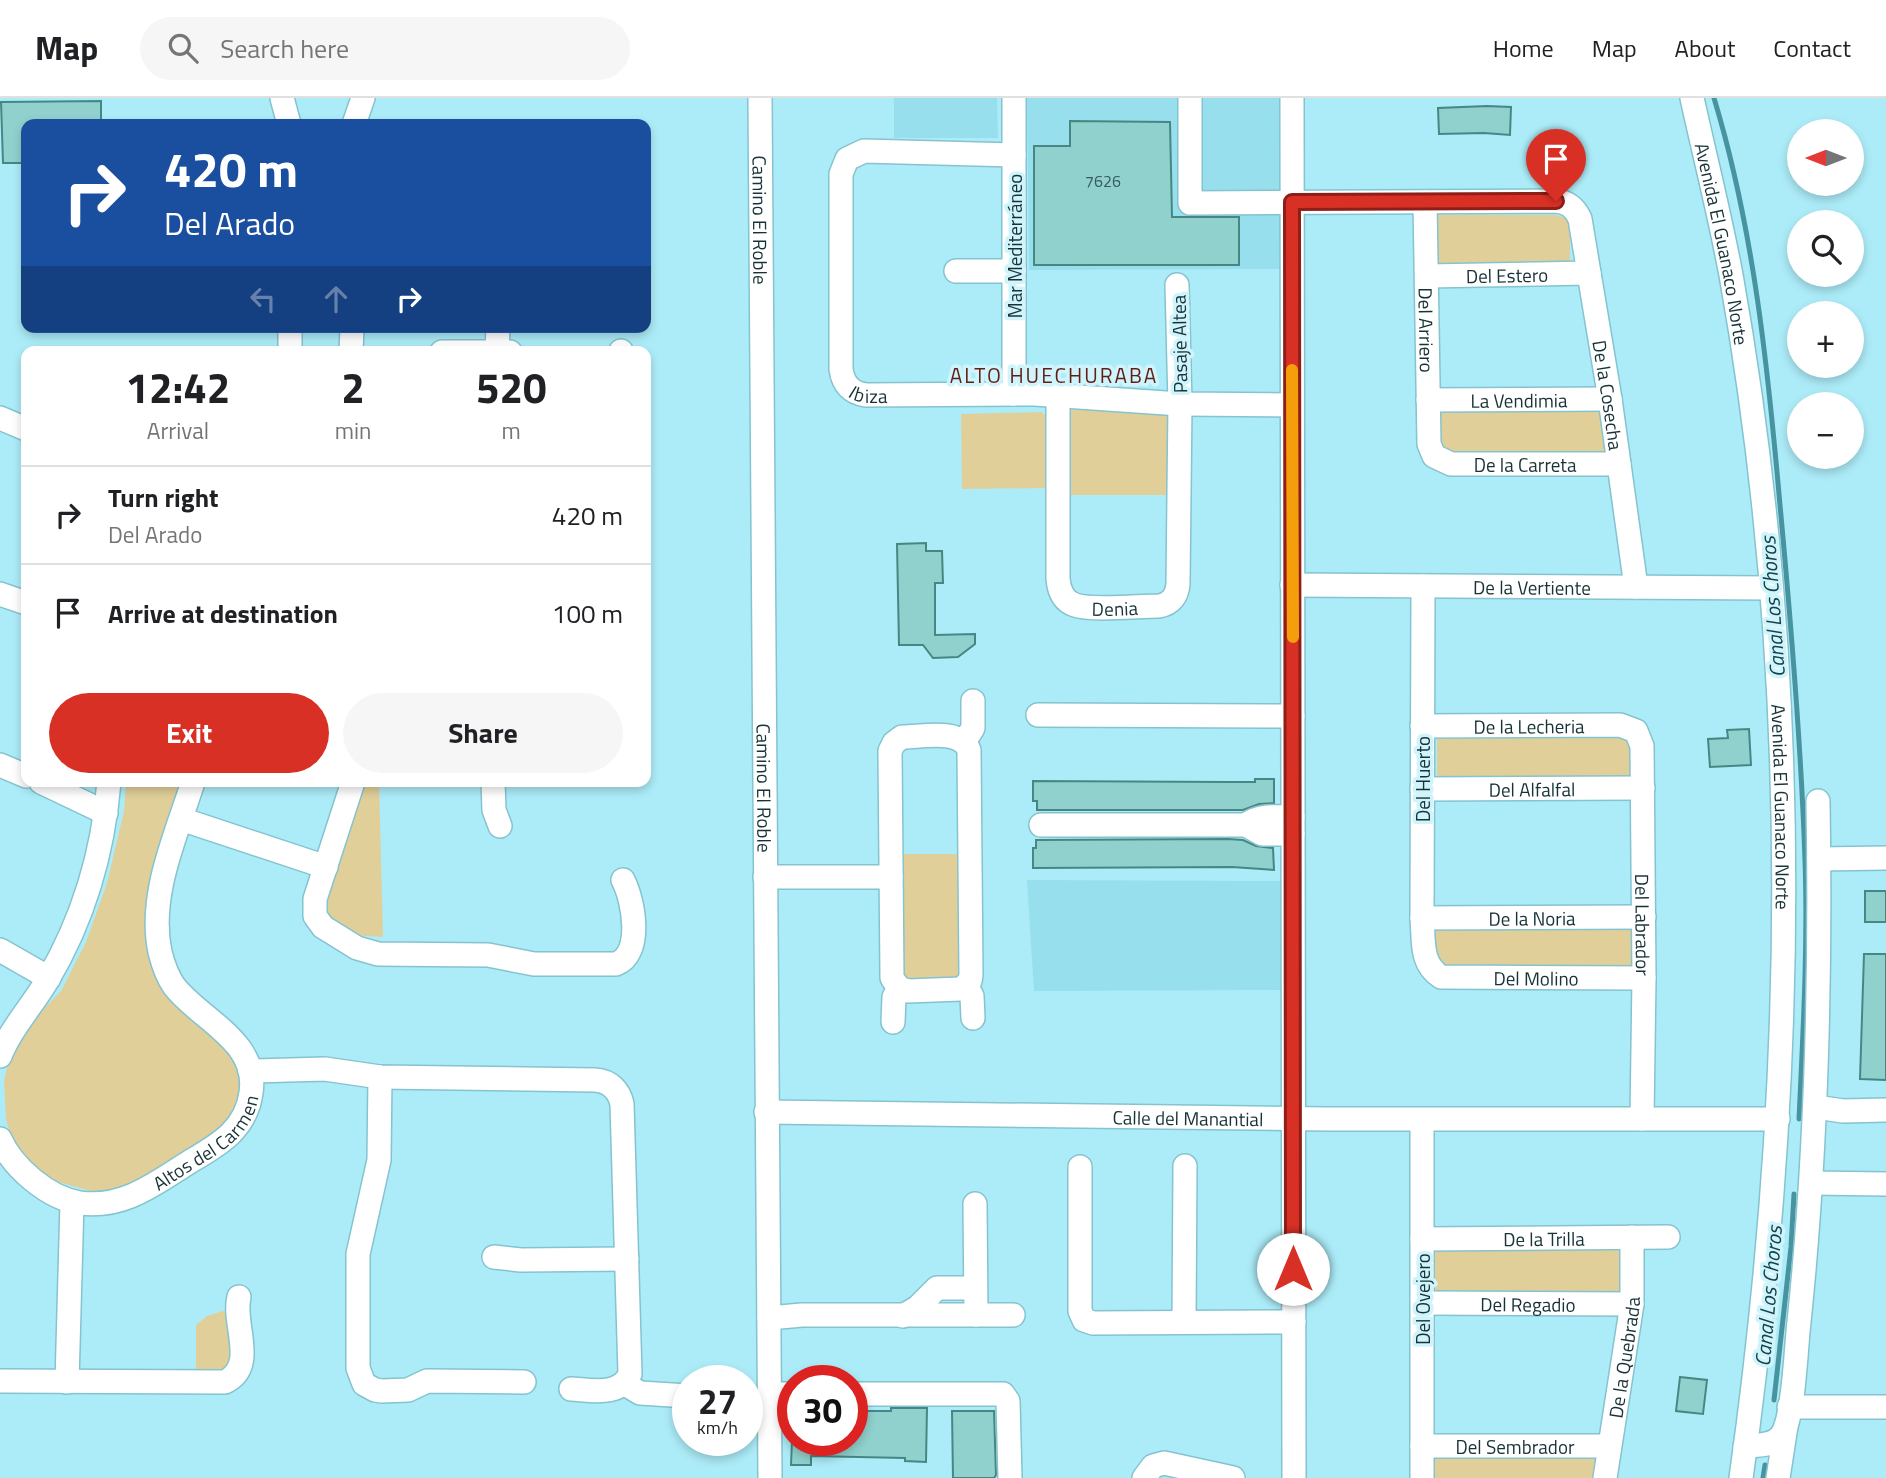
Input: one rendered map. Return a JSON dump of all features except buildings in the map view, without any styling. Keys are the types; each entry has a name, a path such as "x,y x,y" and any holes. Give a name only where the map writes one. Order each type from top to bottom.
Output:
{"street":[{"path":"282,98 288,119"},
{"path":"356,119 363,98"},
{"name":"Camino El Roble","path":"760,98 766,1112 769,1318 777,1369"},
{"name":"Mar Mediterráneo","path":"1014,98 1014,394"},
{"path":"1190,98 1190,204 1425,202"},
{"path":"1292,98 1294,1478"},
{"name":"Avenida El Guanaco Norte","path":"1692,98 1730,274 1757,450 1779,710 1784,883 1782,1039 1765,1294 1741,1478"},
{"name":"Ibiza","path":"1014,155 864,151 847,159 841,174 841,369 847,387 866,395 1058,395 1180,404 1292,405"},
{"name":"De la Cosecha","path":"1425,202 1556,201 1571,206 1580,219 1610,399 1636,587"},
{"name":"Del Arriero","path":"1425,202 1429,444 1434,456"},
{"path":"956,271 1014,271"},
{"name":"Del Estero","path":"1427,276 1589,273"},
{"name":"Pasaje Altea","path":"1177,285 1180,404"},
{"name":"Denia","path":"1058,395 1058,586 1066,599 1076,606 1084,607 1159,606 1168,603 1176,595 1180,404"},
{"name":"La Vendimia","path":"1428,400 1610,399"},
{"path":"0,418 21,427"},
{"name":"De la Carreta","path":"1434,456 1451,464 1619,464"},
{"name":"De la Vertiente","path":"1292,584 1770,588"},
{"name":"Del Huerto","path":"1423,586 1422,918 1426,962 1431,971"},
{"path":"0,594 21,601"},
{"path":"964,742 972,728 973,701"},
{"path":"1038,715 1293,716"},
{"name":"De la Lecheria","path":"1422,726 1620,725 1636,731"},
{"name":"Del Labrador","path":"1636,731 1641,740 1643,788 1642,1119"},
{"path":"902,737 951,737 964,742 969,755 971,975 966,986 956,990 908,991 899,988 892,978 890,751 894,743 902,737"},
{"path":"0,765 21,774"},
{"path":"51,787 106,813"},
{"path":"0,1056 49,978 85,902 106,813 109,787"},
{"name":"Altos del Carmen","path":"2,1149 45,1188 72,1202 110,1202 140,1194 228,1138 238,1127 249,1105 252,1089 250,1071 240,1047 179,992 165,970 157,931 159,896 191,787"},
{"path":"351,787 314,905 315,916 323,927 357,948 389,955 488,955 534,964 610,964 626,958 632,945 633,914 624,880"},
{"path":"493,787 494,810 500,826"},
{"name":"Del Alfalfal","path":"1422,789 1643,788"},
{"name":"Avenida El Guanaco Norte","path":"1778,1478 1788,1416 1815,1144 1818,801"},
{"path":"181,819 326,867"},
{"path":"1041,825 1246,825 1262,834 1293,826"},
{"path":"1819,859 1886,858"},
{"path":"765,870 891,870"},
{"name":"De la Noria","path":"1422,918 1644,917"},
{"path":"0,950 49,978"},
{"name":"Del Molino","path":"1431,971 1441,977 1644,978"},
{"path":"966,986 972,996 972,1018"},
{"path":"893,1022 894,997 899,988"},
{"path":"250,1071 325,1069 380,1077 595,1080 613,1087 622,1104 630,1369 625,1384 614,1390 570,1389"},
{"path":"380,1077 379,1160 358,1254 358,1368 361,1379 370,1388 382,1391 408,1390 427,1381 524,1382"},
{"path":"1815,1107 1843,1111 1886,1110"},
{"name":"Calle del Manantial","path":"766,1112 1422,1120 1642,1119 1777,1131 1815,1144"},
{"name":"Del Ovejero","path":"1422,1120 1422,1478"},
{"path":"1184,1322 1185,1166"},
{"path":"1080,1167 1081,1316 1088,1322 1294,1322"},
{"path":"1811,1184 1886,1184"},
{"path":"68,1382 72,1202"},
{"path":"975,1204 976,1315"},
{"name":"De la Quebrada","path":"1605,1478 1632,1304 1632,1237"},
{"name":"De la Trilla","path":"1422,1239 1668,1237"},
{"path":"494,1257 521,1260 627,1259"},
{"path":"903,1316 918,1307 937,1288 966,1288"},
{"path":"0,1381 229,1380 241,1366 242,1347 237,1309 239,1297"},
{"name":"Del Regadio","path":"1423,1303 1632,1304"},
{"path":"769,1318 802,1315 1013,1315"},
{"path":"625,1384 640,1393 672,1395"},
{"path":"868,1394 1003,1394 1008,1401 1010,1478"},
{"path":"1745,1446 1772,1443 1781,1436 1788,1416 1886,1407"},
{"name":"Camino El Roble","path":"770,1478 777,1425"},
{"name":"Del Sembrador","path":"1422,1446 1609,1446"},
{"path":"1143,1478 1153,1466 1164,1463 1233,1478"}],"shaded area":[{"path":"894,98 997,98 998,138 894,138"},
{"path":"1027,98 1283,98 1284,269 1029,270"},
{"path":"1438,215 1555,215 1570,219 1570,264 1438,265"},
{"path":"1435,406 1601,406 1608,456 1440,453"},
{"path":"1071,410 1172,410 1172,495 1071,495"},
{"path":"1042,412 1049,420 1050,488 962,489 961,414"},
{"path":"1624,737 1634,746 1634,782 1437,783 1437,739"},
{"path":"126,787 179,787 172,810 156,974 175,1005 233,1054 243,1077 239,1112 211,1142 122,1189 91,1191 58,1182 40,1172 24,1156 11,1137 6,1119 4,1081 9,1058 25,1028 61,991 86,942 107,883 124,811"},
{"path":"362,787 379,787 383,937 350,935 331,924 324,906"},
{"path":"902,854 960,854 959,974 954,980 908,979 901,972"},
{"path":"1027,880 1284,881 1284,990 1034,991"},
{"path":"1432,925 1637,925 1637,970 1442,971 1432,963"},
{"path":"1622,1245 1626,1297 1433,1299 1433,1246"},
{"path":"223,1311 233,1316 235,1350 229,1370 196,1375 196,1325 207,1316"},
{"path":"1431,1451 1601,1454 1598,1478 1432,1478"}],"waterway":[{"name":"Canal Los Choros","path":"1714,98 1739,198 1758,300 1792,638 1806,892 1799,1119"},
{"name":"Canal Los Choros","path":"1774,1400 1791,1247 1794,1194"},
{"name":"Canal Los Choros","path":"1763,1478 1765,1465"}],"slow traffic":[{"path":"1292,370 1293,637"}],"district":[{"name":"ALTO HUECHURABA","path":"1054,375"}],"route":[{"path":"1293,1269 1292,202 1556,201"}]}
